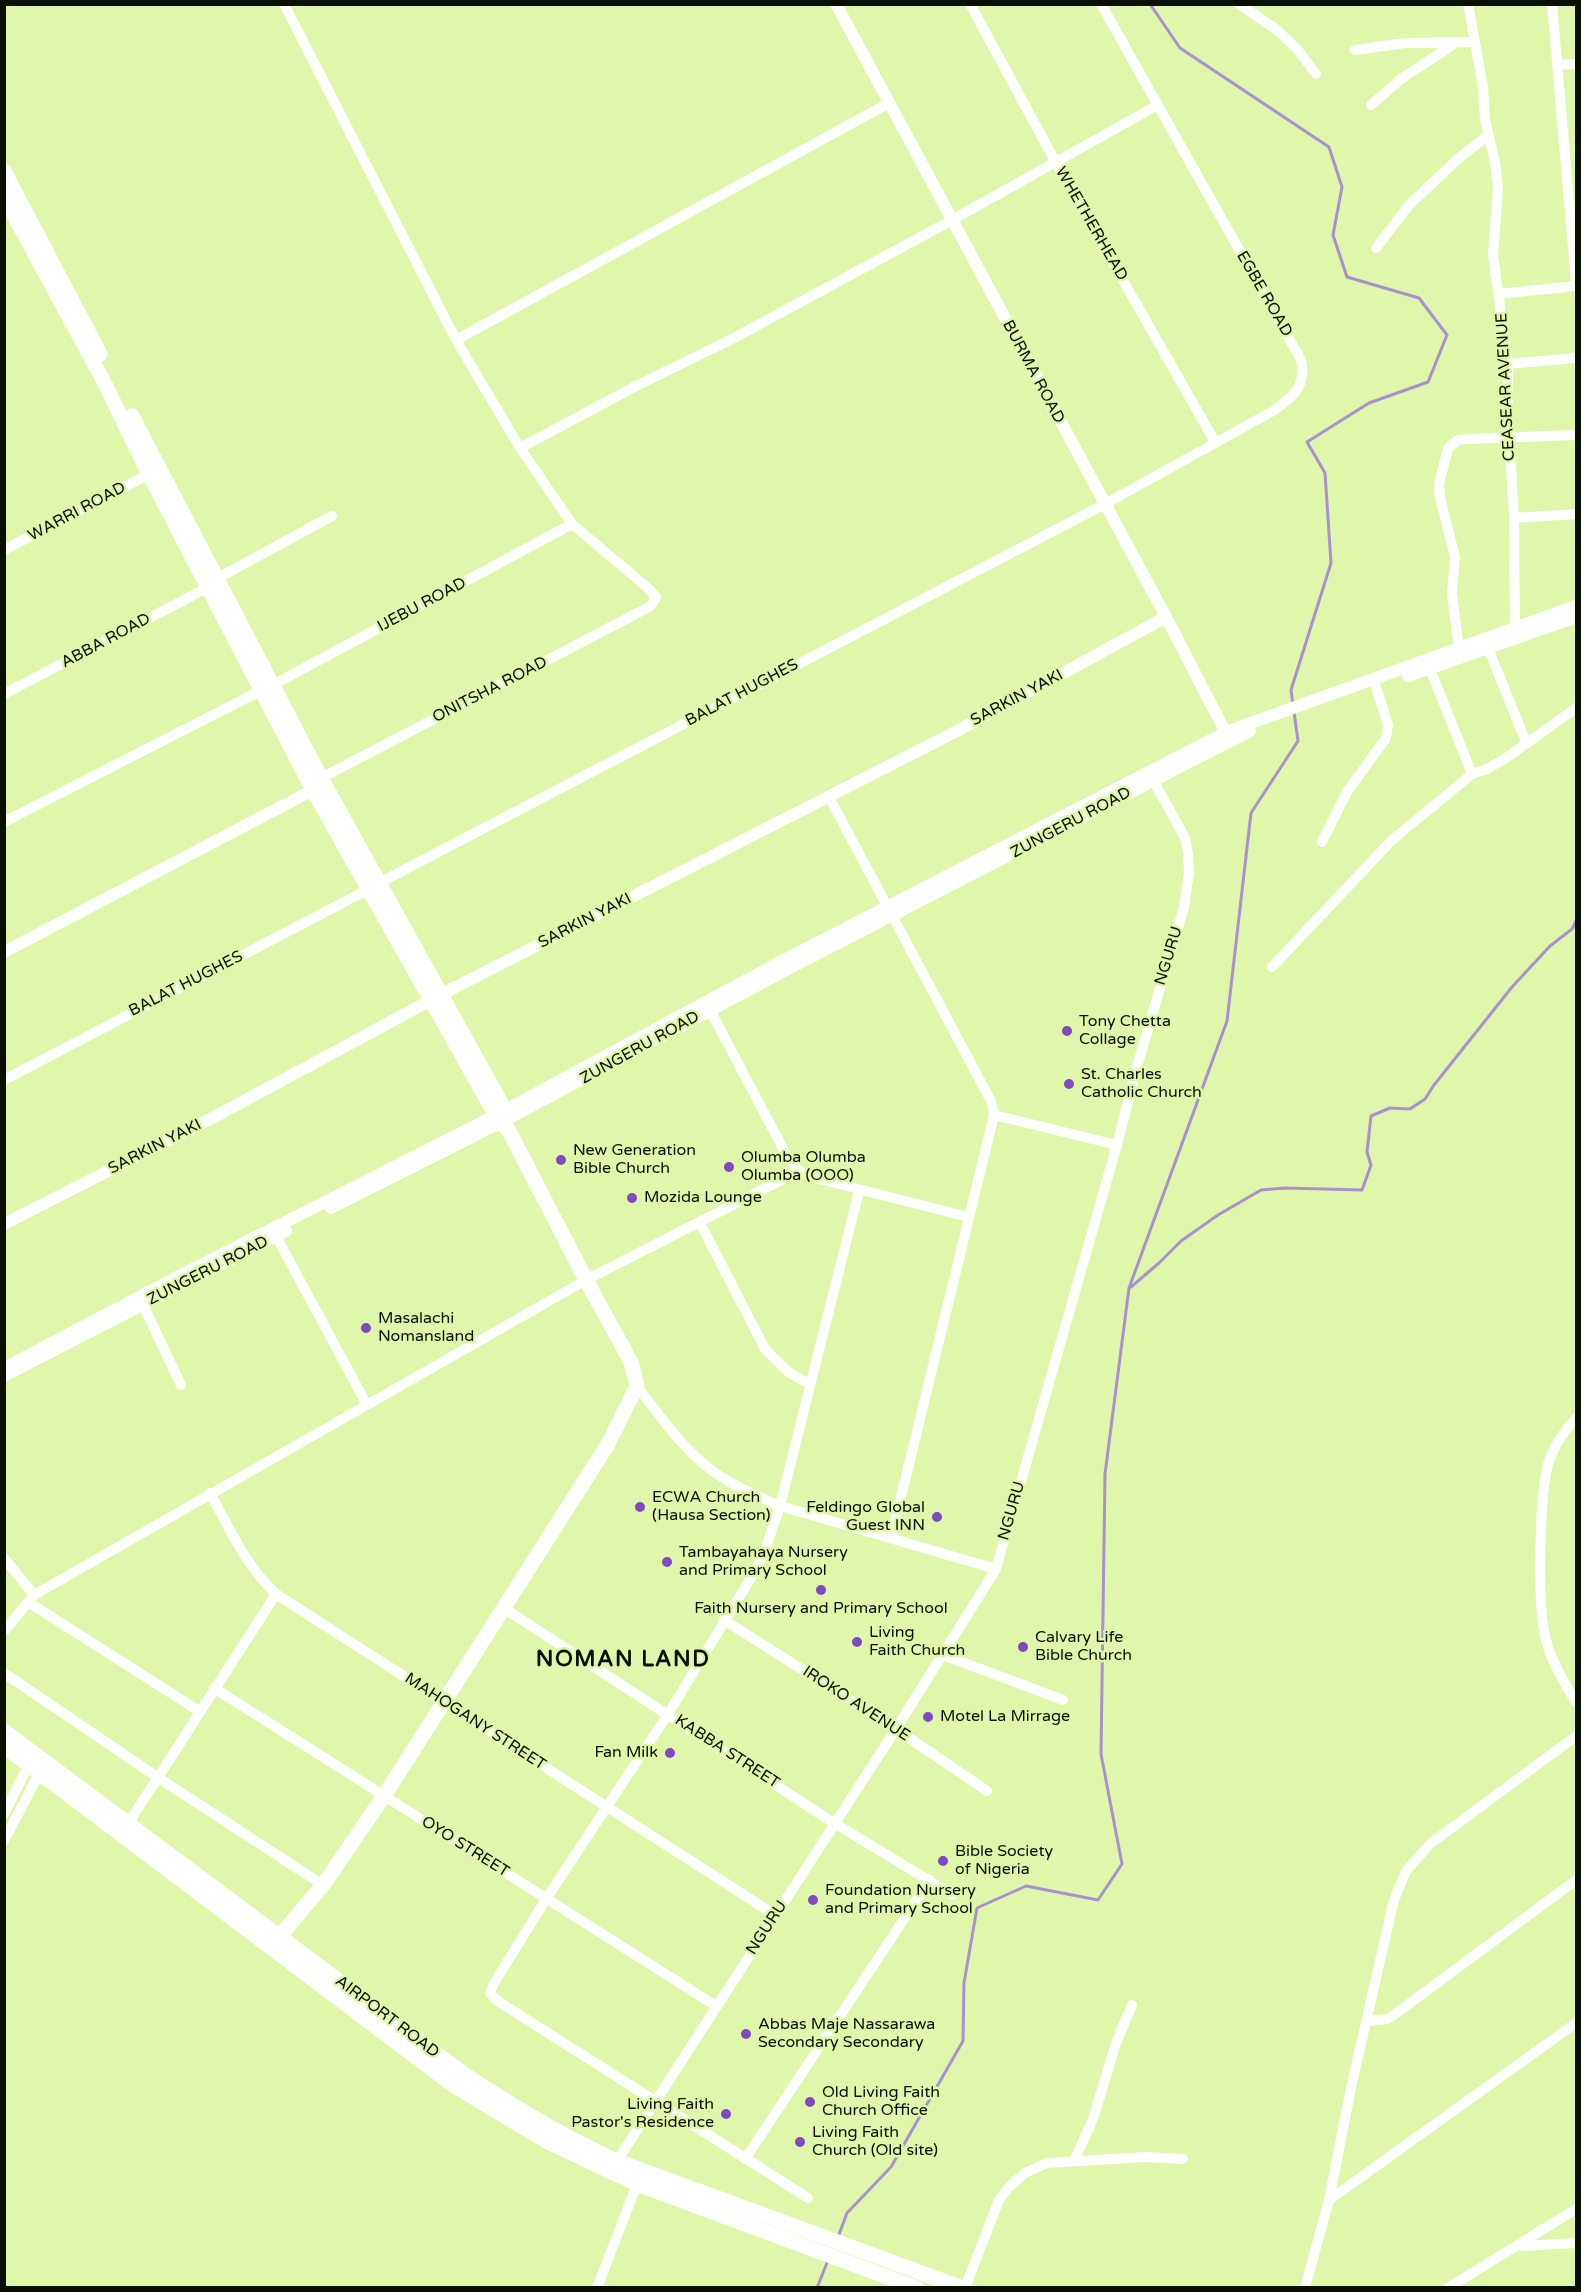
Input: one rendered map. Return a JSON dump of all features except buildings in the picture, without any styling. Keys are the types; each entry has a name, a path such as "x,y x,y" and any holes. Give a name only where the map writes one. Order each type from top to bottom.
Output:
{"main road":[{"path":"4,171 149,474 212,583"},
{"path":"4,197 71,310 317,784 504,1119 586,1280 631,1362 636,1386 608,1444 502,1607 384,1796 323,1885 279,1937"},
{"name":"AIRPORT ROAD","path":"4,1731 37,1763 453,2085 548,2142 640,2177 808,2247 917,2288"},
{"name":"AIRPORT ROAD","path":"4,1746 37,1763 128,1824 424,2045 510,2105 568,2139 617,2161 640,2177 811,2231 964,2288"}],"street":[{"path":"284,4 456,340 519,448 572,524"},
{"name":"BURMA ROAD","path":"836,4 1228,736"},
{"name":"WHETHERHEAD","path":"970,4 1055,161 1215,442"},
{"name":"EGBE ROAD","path":"1101,4 1156,106 1301,360 1304,372 1296,391 1288,400 1105,504"},
{"path":"1239,4 1277,30 1297,49 1316,74"},
{"name":"CEASEAR AVENUE","path":"1468,4 1483,87 1488,135 1495,162 1497,187 1493,255 1508,364 1509,439 1514,518 1515,629"},
{"path":"1500,294 1576,285 1573,211 1552,4"},
{"path":"1371,105 1408,73 1457,42"},
{"path":"1355,50 1405,43 1474,42"},
{"path":"1557,65 1576,64"},
{"path":"456,340 889,103"},
{"path":"519,448 638,385 734,338 1156,106"},
{"path":"1376,249 1409,205 1459,158 1488,135"},
{"path":"1564,140 1576,139"},
{"path":"1508,364 1576,358"},
{"path":"1459,649 1452,593 1455,557 1440,498 1439,484 1448,448 1458,440 1576,435"},
{"name":"WARRI ROAD","path":"4,550 149,474"},
{"name":"BALAT HUGHES","path":"4,1080 1105,504"},
{"path":"1514,518 1576,514"},
{"name":"ABBA ROAD","path":"4,694 332,516"},
{"name":"ONITSHA ROAD","path":"4,952 651,606 656,597 649,589 572,524"},
{"name":"IJEBU ROAD","path":"4,822 266,688 572,524"},
{"path":"1297,711 1576,606"},
{"name":"SARKIN YAKI","path":"4,1224 218,1115 436,997 957,731 1166,617"},
{"path":"1297,711 1430,669 1576,617"},
{"path":"1488,648 1526,742"},
{"path":"1430,669 1472,774"},
{"path":"1322,842 1347,792 1386,738 1388,725 1376,687"},
{"path":"1272,967 1392,840 1472,774 1487,769 1509,756 1576,708"},
{"name":"ZUNGERU ROAD","path":"4,1376 504,1119 891,911 1153,780 1228,736 1297,711"},
{"path":"4,1368 169,1281 504,1119 706,1001 891,911 1228,736"},
{"name":"NGURU","path":"617,2161 896,1729 996,1569 1184,907 1189,873 1185,838 1153,780"},
{"path":"829,797 991,1101 994,1115 891,1538"},
{"path":"710,1010 789,1160 799,1171 859,1191 968,1217"},
{"path":"994,1115 1117,1145"},
{"path":"4,1631 31,1598 210,1493 586,1280 799,1171"},
{"path":"808,2198 496,2000 490,1994 493,1985 546,1899 668,1714 764,1553 780,1506 859,1191"},
{"path":"700,1223 765,1349 788,1372 809,1384"},
{"path":"276,1236 367,1405"},
{"path":"142,1305 181,1384"},
{"path":"636,1386 680,1442 714,1472 749,1493 780,1506 996,1569"},
{"path":"1576,1418 1566,1430 1549,1460 1544,1502 1541,1591 1545,1638 1557,1671 1576,1702"},
{"name":"MAHOGANY STREET","path":"210,1493 248,1561 263,1582 276,1594 776,1915"},
{"path":"4,1558 31,1598 199,1711"},
{"path":"128,1824 276,1594"},
{"name":"KABBA STREET","path":"502,1607 834,1823 953,1895"},
{"name":"IROKO AVENUE","path":"724,1620 896,1729 987,1791"},
{"path":"943,1655 1063,1700"},
{"path":"4,1673 323,1885"},
{"name":"OYO STREET","path":"214,1688 716,2006"},
{"path":"1305,2288 1329,2200 1352,2084 1394,1900 1406,1871 1430,1844 1576,1736"},
{"path":"4,1814 37,1763"},
{"path":"4,1841 37,1763"},
{"path":"1368,2021 1387,2019 1394,2015 1576,1880"},
{"path":"745,2159 930,1881"},
{"path":"1074,2161 1093,2119 1116,2043 1132,2005"},
{"path":"1329,2200 1576,2023"},
{"path":"964,2288 999,2200 1009,2187 1025,2173 1047,2163 1145,2157 1183,2159"},
{"path":"597,2288 640,2177"},
{"path":"1448,2288 1576,2209"},
{"path":"1518,2246 1576,2243"}],"waterway":[{"path":"1150,4 1180,48 1329,147 1342,187 1333,235 1347,277 1419,298 1447,335 1428,382 1369,403 1307,442 1325,473 1331,563 1291,690 1293,705"},
{"path":"838,2237 847,2213 891,2167 963,2041 964,1983 977,1908 1026,1886 1098,1900 1122,1864 1101,1754 1105,1474 1129,1288 1227,1021 1251,813 1298,741 1294,712"},
{"path":"1131,1287 1181,1241 1218,1215 1261,1190 1285,1188 1362,1190 1371,1165 1367,1152 1371,1116 1390,1108 1410,1109 1425,1099 1512,987 1550,946 1572,929 1576,921"},
{"path":"817,2288 828,2260"}],"place":[{"name":"Tony Chetta Collage","path":"1067,1031"},
{"name":"St. Charles Catholic Church","path":"1069,1084"},
{"name":"New Generation Bible Church","path":"561,1160"},
{"name":"Olumba Olumba Olumba (OOO)","path":"729,1167"},
{"name":"Mozida Lounge","path":"632,1198"},
{"name":"Masalachi Nomansland","path":"366,1328"},
{"name":"ECWA Church (Hausa Section)","path":"640,1507"},
{"name":"Feldingo Global Guest INN","path":"937,1517"},
{"name":"Tambayahaya Nursery and Primary School","path":"667,1562"},
{"name":"Faith Nursery and Primary School","path":"821,1590"},
{"name":"Living Faith Church","path":"857,1642"},
{"name":"Calvary Life Bible Church","path":"1023,1647"},
{"name":"Motel La Mirrage","path":"928,1717"},
{"name":"Fan Milk","path":"670,1753"},
{"name":"Bible Society of Nigeria","path":"943,1861"},
{"name":"Foundation Nursery and Primary School","path":"813,1900"},
{"name":"Abbas Maje Nassarawa Secondary Secondary","path":"746,2034"},
{"name":"Old Living Faith Church Office","path":"810,2102"},
{"name":"Living Faith Pastor's Residence","path":"726,2114"},
{"name":"Living Faith Church (Old site)","path":"800,2142"}],"district":[{"name":"NOMAN LAND","path":"623,1660"}]}
